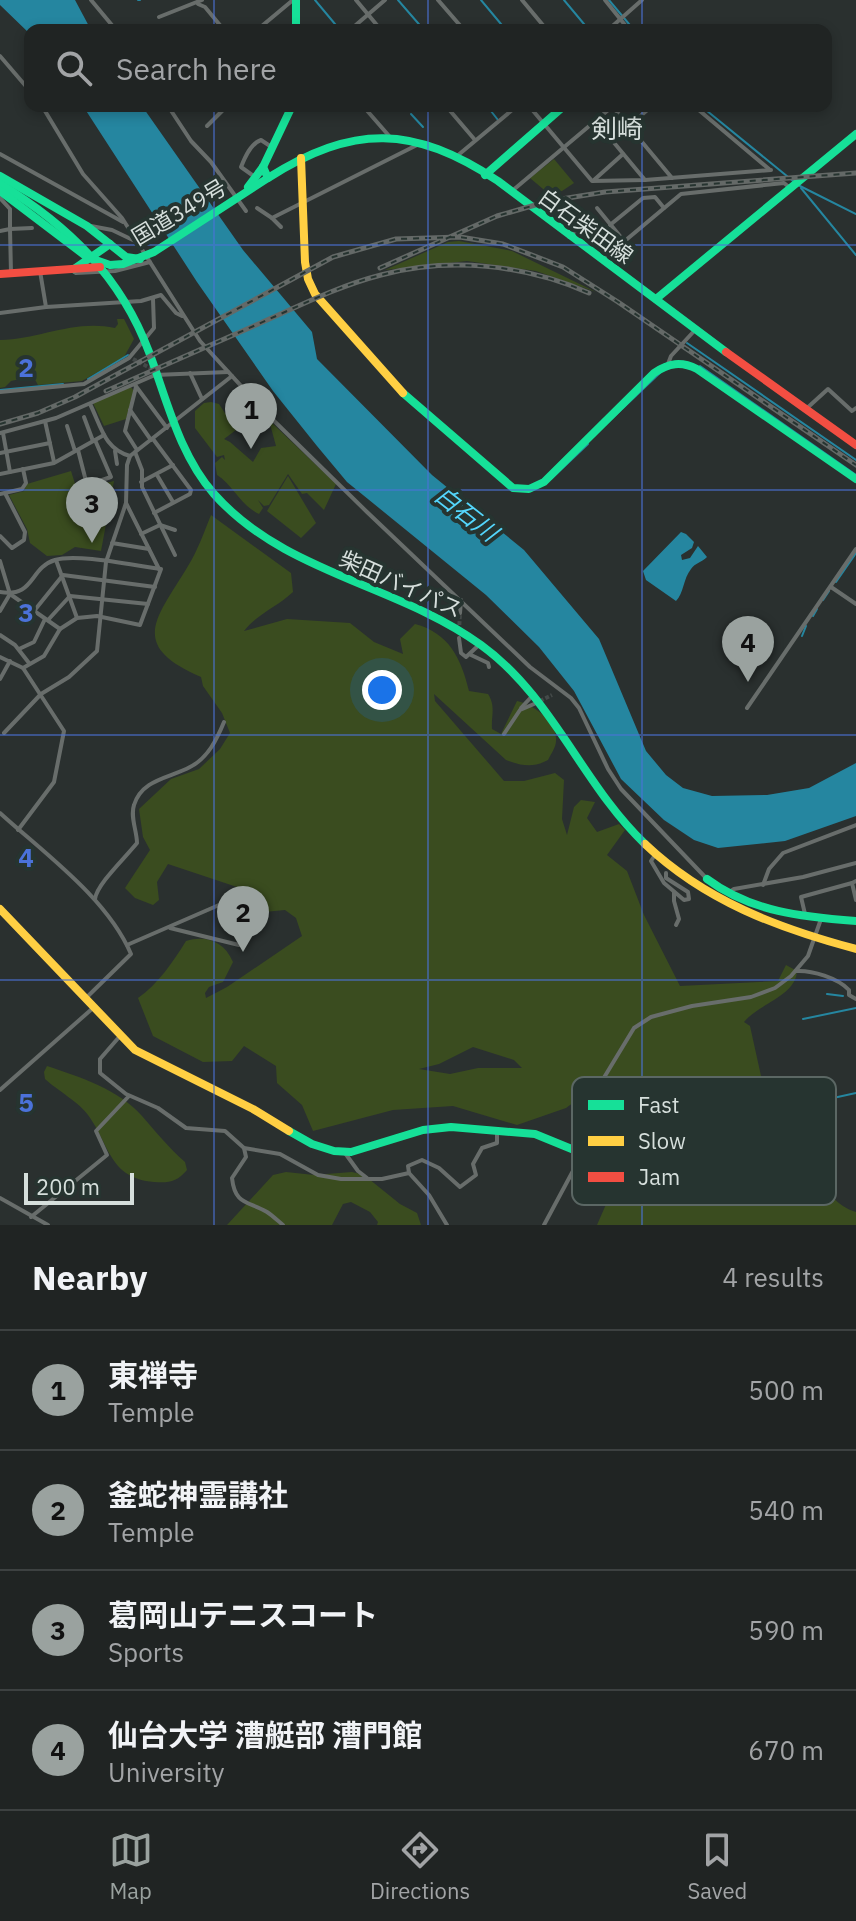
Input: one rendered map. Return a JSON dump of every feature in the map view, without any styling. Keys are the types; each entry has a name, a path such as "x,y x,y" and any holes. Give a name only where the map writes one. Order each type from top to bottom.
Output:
{"main road":[{"path":"294,0 296,24"},
{"path":"235,200 257,178 288,112"},
{"path":"485,175 557,112"},
{"path":"656,299 856,134"},
{"name":"白石柴田線","path":"268,178 301,157 343,141 390,137 423,142 457,156 856,445"},
{"path":"301,157 307,274 320,300 405,395 513,488 529,489 544,482 648,378 668,364 680,363 697,369 856,479"},
{"path":"263,167 268,178"},
{"name":"国道349号","path":"0,180 87,226 126,257 148,257 268,178"},
{"name":"柴田バイパス","path":"0,180 87,246 112,281 148,349 179,436 194,467 219,499 250,525 306,561 422,609 480,644 516,673 535,694 613,808 655,855 687,881 724,904 757,919 856,949"},
{"path":"0,191 32,213 74,250 89,259 116,266"},
{"path":"72,269 110,244"},
{"path":"72,269 76,260 74,250"},
{"path":"0,274 116,266 148,257"},
{"name":"柴田バイパス","path":"250,525 300,553 414,599 470,629 539,691 621,810 664,856 705,887 739,905 816,936 856,943"},
{"path":"707,879 728,893 770,909 856,921"},
{"path":"0,909 120,1036 148,1057 327,1150 345,1153 432,1128 535,1134 572,1149"}],"street":[{"path":"91,0 111,24"},
{"path":"264,24 294,0"},
{"path":"356,0 376,24"},
{"path":"357,24 385,0"},
{"path":"438,0 459,24"},
{"path":"522,0 542,24"},
{"path":"605,0 626,24"},
{"path":"615,24 642,0"},
{"path":"159,17 199,2 219,24"},
{"path":"0,56 24,84"},
{"path":"46,112 83,174 125,223 148,257 182,316 230,374 359,504 530,667 571,698 621,789 707,879"},
{"path":"172,112 246,211"},
{"path":"207,126 221,112"},
{"path":"368,112 390,137"},
{"path":"451,112 475,140"},
{"path":"457,156 510,112"},
{"path":"534,112 592,181"},
{"path":"510,192 606,112"},
{"path":"617,112 673,178"},
{"path":"629,126 645,112"},
{"path":"592,181 771,170 701,112"},
{"path":"596,121 645,180"},
{"path":"257,178 242,169 243,160 258,141 271,148"},
{"path":"741,146 746,141"},
{"path":"272,218 423,142"},
{"path":"0,154 125,223"},
{"path":"592,181 623,154"},
{"path":"602,260 681,194 784,183 793,185"},
{"path":"610,225 643,198 655,197 664,208"},
{"path":"0,198 10,209 11,273"},
{"path":"257,208 281,227"},
{"path":"597,208 624,241"},
{"path":"569,237 589,220"},
{"path":"87,226 112,230 137,243"},
{"path":"0,231 32,228"},
{"path":"72,269 76,273 115,271 148,257"},
{"path":"40,271 46,307"},
{"path":"0,313 153,299 161,295 182,316"},
{"path":"0,392 84,384 131,359 154,328 153,299"},
{"path":"668,364 671,356 696,329"},
{"path":"10,472 1,433 45,421 135,385 159,372 230,374"},
{"path":"190,373 202,399"},
{"path":"4,733 41,694 69,677 97,651 106,562 126,503 127,465 134,452 230,374"},
{"path":"135,385 125,431 142,470 141,482 175,555"},
{"path":"135,385 167,428"},
{"path":"806,409 828,389 852,411 856,408"},
{"path":"89,404 115,451 117,464"},
{"path":"130,410 191,490 190,494 154,513"},
{"path":"67,426 87,485 111,477 84,417"},
{"path":"45,421 54,463"},
{"path":"0,474 54,463 104,435"},
{"path":"0,453 50,443"},
{"path":"115,451 134,452"},
{"path":"141,482 173,465"},
{"path":"0,536 12,548 24,540 25,532 2,494 22,489 26,483 23,469"},
{"path":"157,475 173,502"},
{"path":"23,668 48,652 60,629 77,618 102,617 140,625 159,569 126,503"},
{"path":"141,534 160,525 175,530"},
{"path":"112,543 149,549"},
{"path":"747,708 856,549"},
{"path":"0,611 10,594 25,589 46,564 56,559 81,558 159,569"},
{"path":"56,559 77,618"},
{"path":"0,561 10,594"},
{"path":"63,575 155,587"},
{"path":"34,611 63,575"},
{"path":"831,587 856,604"},
{"path":"0,592 10,594 60,629"},
{"path":"70,596 148,604"},
{"path":"19,649 34,642 47,619 70,596"},
{"path":"460,613 461,600"},
{"path":"0,635 19,649 29,663"},
{"path":"459,638 461,653 466,657 480,644"},
{"path":"471,655 488,663 489,667"},
{"path":"0,657 23,668 60,722 65,735 54,782 18,830"},
{"path":"0,679 10,661"},
{"path":"552,695 558,689"},
{"path":"504,734 535,694"},
{"path":"520,710 534,704"},
{"path":"95,899 99,885 117,869 137,843 132,814 139,796 159,778 193,766 214,744 224,722"},
{"path":"0,813 95,899 111,916 127,945 131,954 85,999"},
{"path":"763,885 769,869 783,853 856,825"},
{"path":"677,861 685,853"},
{"path":"655,855 651,861 664,883 684,900 690,897 688,892 666,878 666,873"},
{"path":"728,893 734,889 856,863"},
{"path":"805,914 801,897 854,882 856,900"},
{"path":"674,892 679,919 676,925"},
{"path":"127,945 219,905"},
{"path":"605,1077 637,1025 651,1017 692,1006 758,995 782,983 808,956 822,917"},
{"path":"168,927 239,945"},
{"path":"793,971 803,970 840,981 849,990 849,995 856,999"},
{"path":"0,1090 93,1008"},
{"path":"120,1036 103,1055 99,1069 107,1080 129,1096 158,1108 186,1128 225,1131 244,1148 280,1154 318,1175 341,1179 387,1179 409,1173"},
{"path":"31,1217 107,1155 96,1131 129,1096"},
{"path":"447,1225 429,1195 409,1173 408,1166 422,1160 439,1168 460,1187 476,1175 473,1164 479,1151 497,1143 497,1130"},
{"path":"244,1148 246,1157 233,1175 235,1190 246,1204 265,1211 283,1225"},
{"path":"345,1153 358,1171 369,1179"},
{"path":"544,1225 572,1172"},
{"path":"0,1198 48,1225"}],"green space":[{"path":"554,159 574,183 562,191 549,194 530,178"},
{"path":"459,241 512,251 596,292 536,271 467,261 385,270 448,242"},
{"path":"117,319 124,319 134,339 124,357 82,381 38,385 33,376 11,381 0,388 0,340 86,326 115,328"},
{"path":"130,386 134,391 126,419 104,426 93,403"},
{"path":"204,403 219,404 236,430 224,439 253,462 261,448 276,446 272,423 336,484 324,510 307,493 302,494 288,474 269,505 264,506 258,500 263,508 259,514 247,506 217,475 215,463 222,457 225,460 224,455 217,457 195,428 195,411"},
{"path":"71,471 77,490 114,481 101,551 75,547 62,555 47,556 30,543 27,529 9,495 24,491 27,484"},
{"path":"288,476 316,523 301,538 267,511"},
{"path":"211,515 291,573 293,592 244,631 287,619 350,623 374,642 403,654 400,639 415,624 437,634 452,648 469,691 488,694 493,707 492,729 501,734 517,701 543,715 556,734 554,748 548,760 522,765 506,760 434,694 435,701 504,781 524,781 555,773 564,780 562,819 567,835 574,807 581,800 595,802 587,818 597,832 619,824 625,830 607,855 627,871 644,915 680,986 778,981 786,965 797,971 790,987 744,1022 750,1026 761,1077 572,1077 572,1104 517,1125 453,1106 393,1110 313,1131 302,1105 277,1083 276,1066 244,1046 232,1061 203,1062 153,1036 138,998 159,979 186,941 214,941 225,949 233,962 223,982 209,987 206,998 302,936 296,918 285,910 254,913 247,908 244,898 255,893 168,864 157,882 159,900 153,905 135,898 125,888 150,850 143,837 139,809 171,779 199,769 220,749 230,733 201,677 178,665 163,653 156,642 155,629 159,616 198,547","holes":["473,1047 514,1060 522,1068 478,1068 450,1074 419,1069 439,1064"]},
{"path":"47,1066 98,1085 122,1098 185,1162 187,1170 176,1179 164,1182 139,1179 128,1174 112,1158 84,1110 45,1079"},
{"path":"286,1172 314,1175 352,1172 364,1175 400,1204 417,1213 421,1225 377,1225 370,1212 351,1202 343,1204 332,1225 227,1225 273,1175"},
{"path":"836,1200 856,1212 856,1225 597,1225 606,1205 836,1205"}],"water":[{"path":"0,0 75,0 88,24 24,24 24,28 0,5"},
{"name":"白石川","path":"87,112 146,112 243,250 312,332 317,359 432,475 524,550 599,639 646,751 666,775 683,788 712,796 767,795 809,788 856,763 856,816 785,841 718,848 694,840 664,820 621,779 574,691 539,647 486,595 347,482 273,391 197,282"},
{"path":"681,532 694,542 692,548 681,555 682,560 690,558 698,546 707,557 691,569 676,601 646,580 643,571"}],"waterway":[{"path":"315,0 335,24"},
{"path":"398,0 419,24"},
{"path":"481,0 501,24"},
{"path":"564,0 584,24"},
{"path":"609,0 629,24"},
{"path":"492,112 498,120"},
{"path":"708,112 793,181"},
{"path":"411,114 423,127"},
{"path":"798,185 856,214"},
{"path":"801,188 856,255"},
{"path":"687,343 856,460"},
{"path":"88,379 128,355"},
{"path":"700,366 856,475"},
{"path":"605,425 662,371"},
{"path":"0,390 63,384"},
{"path":"551,479 588,444"},
{"path":"836,582 856,553"},
{"path":"823,600 829,591"},
{"path":"813,616 817,609"},
{"path":"802,636 806,626"},
{"path":"827,994 843,996"},
{"path":"803,1019 856,1008"},
{"path":"836,1097 856,1093"}],"tunnel":[{"path":"133,359 152,369"},
{"path":"459,631 460,613"},
{"path":"540,701 552,695"}],"railway":[{"path":"380,268 497,216 549,201 605,192 856,173"},
{"path":"0,424 38,413 75,397 333,257 396,239 460,237 503,244 563,267 856,465"},
{"path":"106,391 333,291 407,269 486,266 539,275 589,293"}],"traffic: fast":[{"path":"296,0 296,24"},
{"path":"248,187 263,167 289,112"},
{"path":"485,175 557,112"},
{"path":"656,299 856,134"},
{"path":"268,178 299,160 356,140 383,138 411,141 438,149 498,181 726,352"},
{"path":"0,191 87,257 110,265 123,264 154,252 268,178 263,167"},
{"path":"0,176 87,226 126,257 140,259"},
{"path":"0,184 70,235 90,255 123,300 149,352 183,444 214,494 242,521 274,543 414,607 481,645 528,690 603,795 645,844"},
{"path":"74,269 110,244"},
{"path":"403,393 513,488 529,489 544,482 654,373 670,365 686,365 697,369 856,479"},
{"path":"707,879 760,906 797,915 856,921"},
{"path":"289,1131 312,1144 334,1151 351,1152 423,1130 451,1127 535,1134 572,1149"}],"traffic: slow":[{"path":"301,158 308,279 315,294 403,393"},
{"path":"645,844 692,882 744,910 799,932 856,949"},
{"path":"0,909 135,1050 253,1109 289,1131"}],"traffic: jam":[{"path":"0,274 100,267"},
{"path":"726,352 856,445"}],"place":[{"name":"東禅寺","path":"251,449"},
{"name":"葛岡山テニスコート","path":"92,543"},
{"name":"仙台大学 漕艇部 漕門館","path":"748,682"},
{"name":"釜蛇神霊講社","path":"243,952"}],"district":[{"name":"剣崎","path":"617,129"}]}
